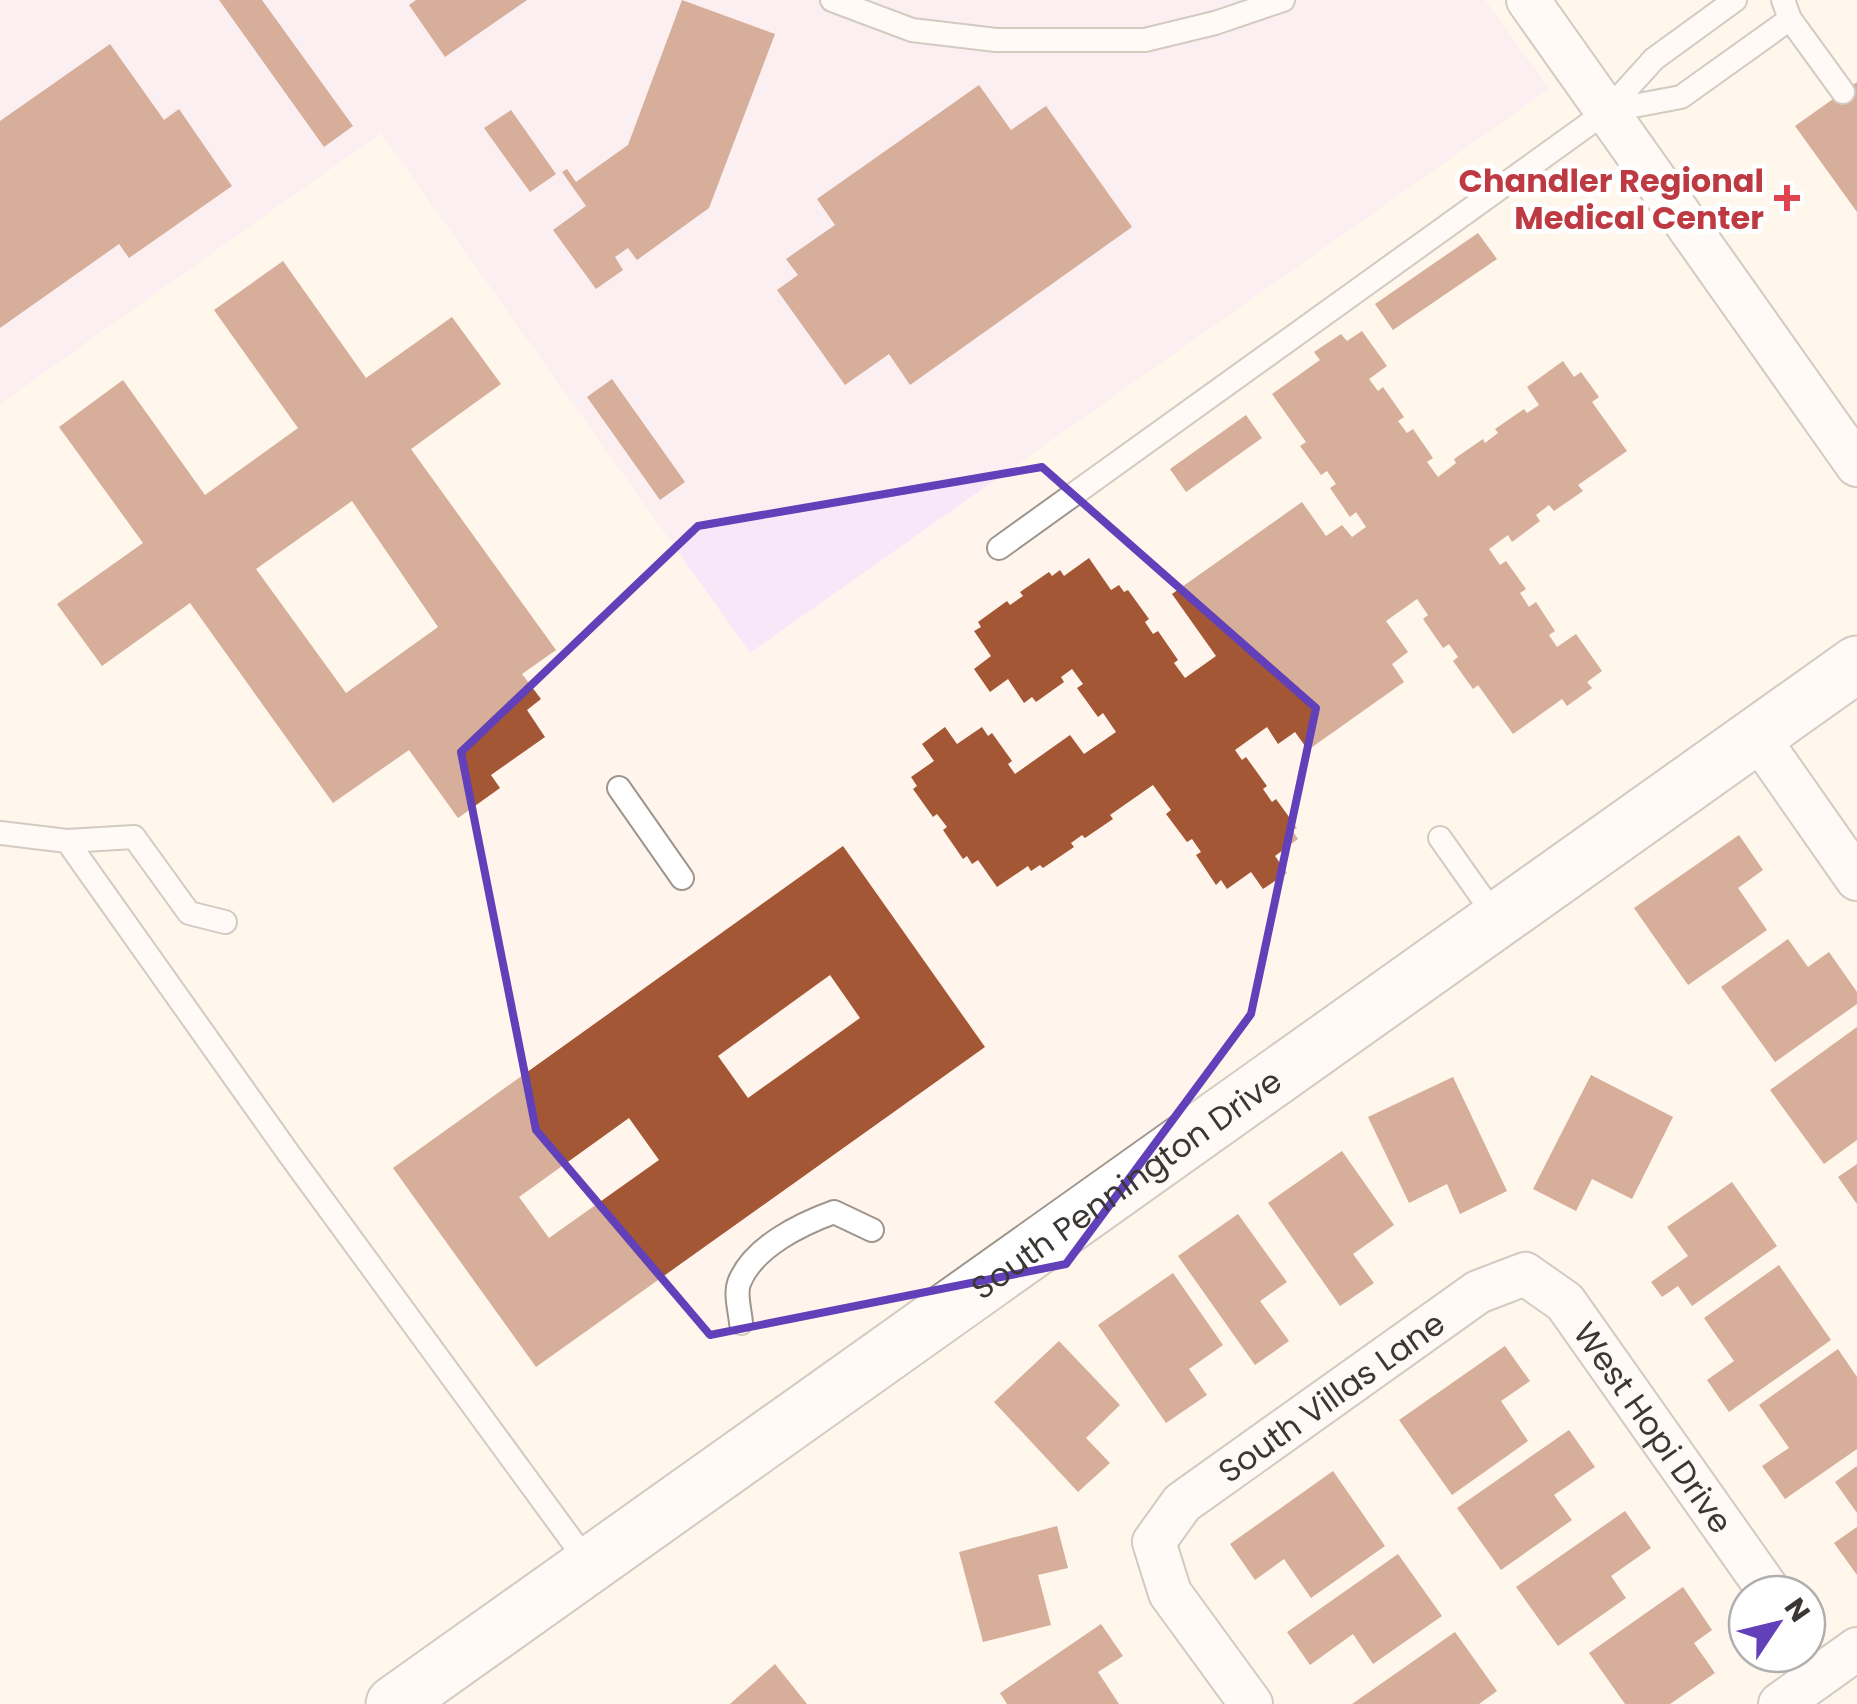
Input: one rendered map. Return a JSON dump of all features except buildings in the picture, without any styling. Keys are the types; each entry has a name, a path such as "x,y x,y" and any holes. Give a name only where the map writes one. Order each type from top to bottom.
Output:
{"street":[{"path":"1528,0 1857,465"},
{"name":"South Pennington Drive","path":"394,1704 1857,664"},
{"path":"1757,736 1857,879"},
{"name":"South Villas Lane","path":"1251,1704 1170,1593 1154,1542 1182,1503 1478,1292 1525,1274"},
{"name":"West Hopi Drive","path":"1525,1274 1565,1302 1757,1574"},
{"path":"1780,1704 1830,1655"}],"lane":[{"path":"832,0 912,30 996,40 1145,40 1283,0"},
{"path":"999,548 1607,111 1654,59 1735,0"},
{"path":"1607,111 1682,96 1786,10 1843,92"},
{"path":"619,788 682,878"},
{"path":"0,833 66,841 134,837 189,914 225,922"},
{"path":"1440,838 1498,920"},
{"path":"66,841 589,1564"},
{"path":"741,1323 737,1286 752,1260 805,1223 834,1212 872,1230"}],"highlighted area":[{"path":"1042,467 1316,708 1251,1014 1066,1264 710,1335 536,1130 461,752 698,526"}],"shaded area":[{"path":"0,0 1485,0 1549,89 750,653 381,133 0,404"}],"place":[{"name":"Chandler Regional Medical Center","path":"1787,198"}]}
